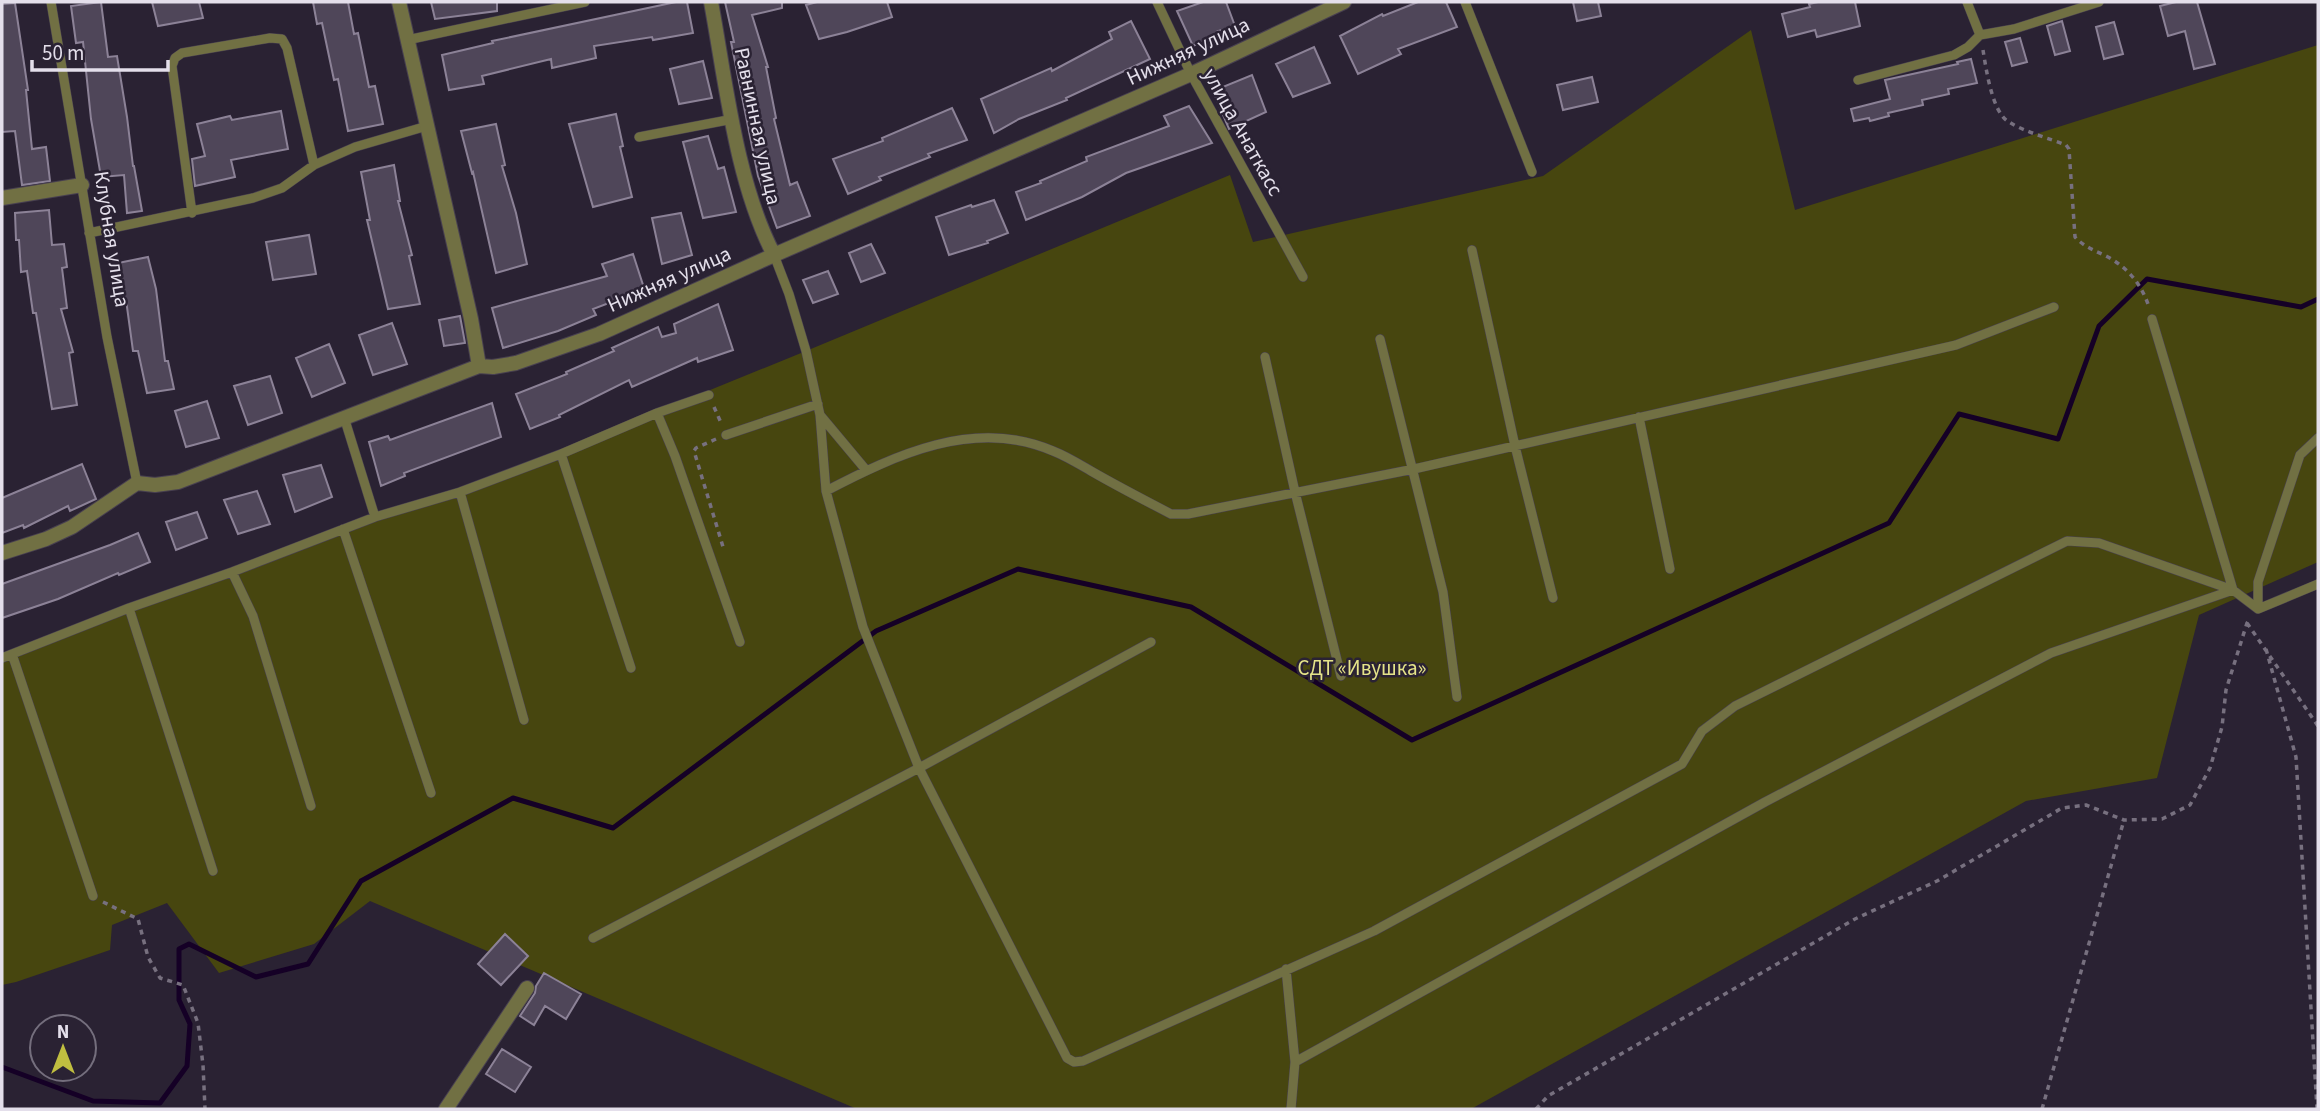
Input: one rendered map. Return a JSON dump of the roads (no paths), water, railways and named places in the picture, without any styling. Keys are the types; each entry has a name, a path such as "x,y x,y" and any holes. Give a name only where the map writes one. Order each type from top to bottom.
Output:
{"street":[{"path":"398,2 471,319 479,366"},
{"name":"Равнинная улица","path":"711,2 749,195 761,230 774,255"},
{"name":"Нижняя улица","path":"137,482 155,485 178,482 479,366 493,367 516,363 598,334 1191,74 1344,2"},
{"path":"2,198 82,186"},
{"path":"2,553 46,539 72,527 137,482"},
{"path":"446,1109 527,988"}],"lane":[{"name":"Клубная улица","path":"51,2 107,337 137,482"},
{"path":"407,40 585,2"},
{"name":"улица Анаткасс","path":"1157,2 1191,74 1303,277"},
{"path":"1465,2 1532,172"},
{"path":"1967,2 1980,35"},
{"path":"1858,80 1954,55 1969,47 1980,35 2014,29 2098,2"},
{"path":"192,213 172,66 174,58 182,53 282,38 287,48 314,165"},
{"path":"639,136 733,119"},
{"path":"89,233 253,198 282,188 314,165 355,147 427,126"},
{"path":"1472,250 1515,446 1553,598"},
{"path":"774,255 806,351 820,415 825,491 863,627 919,768 1067,1058 1074,1062 1083,1061 1374,931 1682,764 1702,731 1735,706 2067,541 2099,543 2234,590 2258,609"},
{"path":"825,491 866,470 930,445 954,439 985,437 1020,441 1053,450 1171,514 1188,514 1414,469 1956,345 2054,307"},
{"path":"2152,319 2234,590"},
{"path":"1380,339 1443,592 1457,697"},
{"path":"1265,357 1295,492 1341,676"},
{"path":"2,657 374,517 460,492 561,454 657,413 709,395"},
{"path":"726,435 818,404"},
{"path":"657,413 675,456 740,642"},
{"path":"820,415 866,470"},
{"path":"344,417 374,517"},
{"path":"1639,417 1670,569"},
{"path":"2258,609 2258,582 2300,455 2318,438"},
{"path":"561,454 631,668"},
{"path":"460,492 524,720"},
{"path":"343,529 431,793"},
{"path":"232,572 253,616 311,806"},
{"path":"2258,609 2318,584"},
{"path":"1295,1062 1765,802 2051,653 2234,590"},
{"path":"129,608 213,871"},
{"path":"593,938 919,768 1151,642"},
{"path":"12,654 93,896"},
{"path":"1286,969 1295,1062 1291,1109"}],"waterway":[{"path":"2,1067 93,1101 160,1103 187,1066 190,1024 179,1000 179,949 189,944 256,977 308,964 361,881 513,798 613,828 876,631 1018,569 1191,607 1412,740 1889,523 1959,414 2058,439 2099,326 2147,279 2301,307 2318,299"}],"park label":[{"name":"СДТ «Ивушка»","path":"1362,668"}]}
